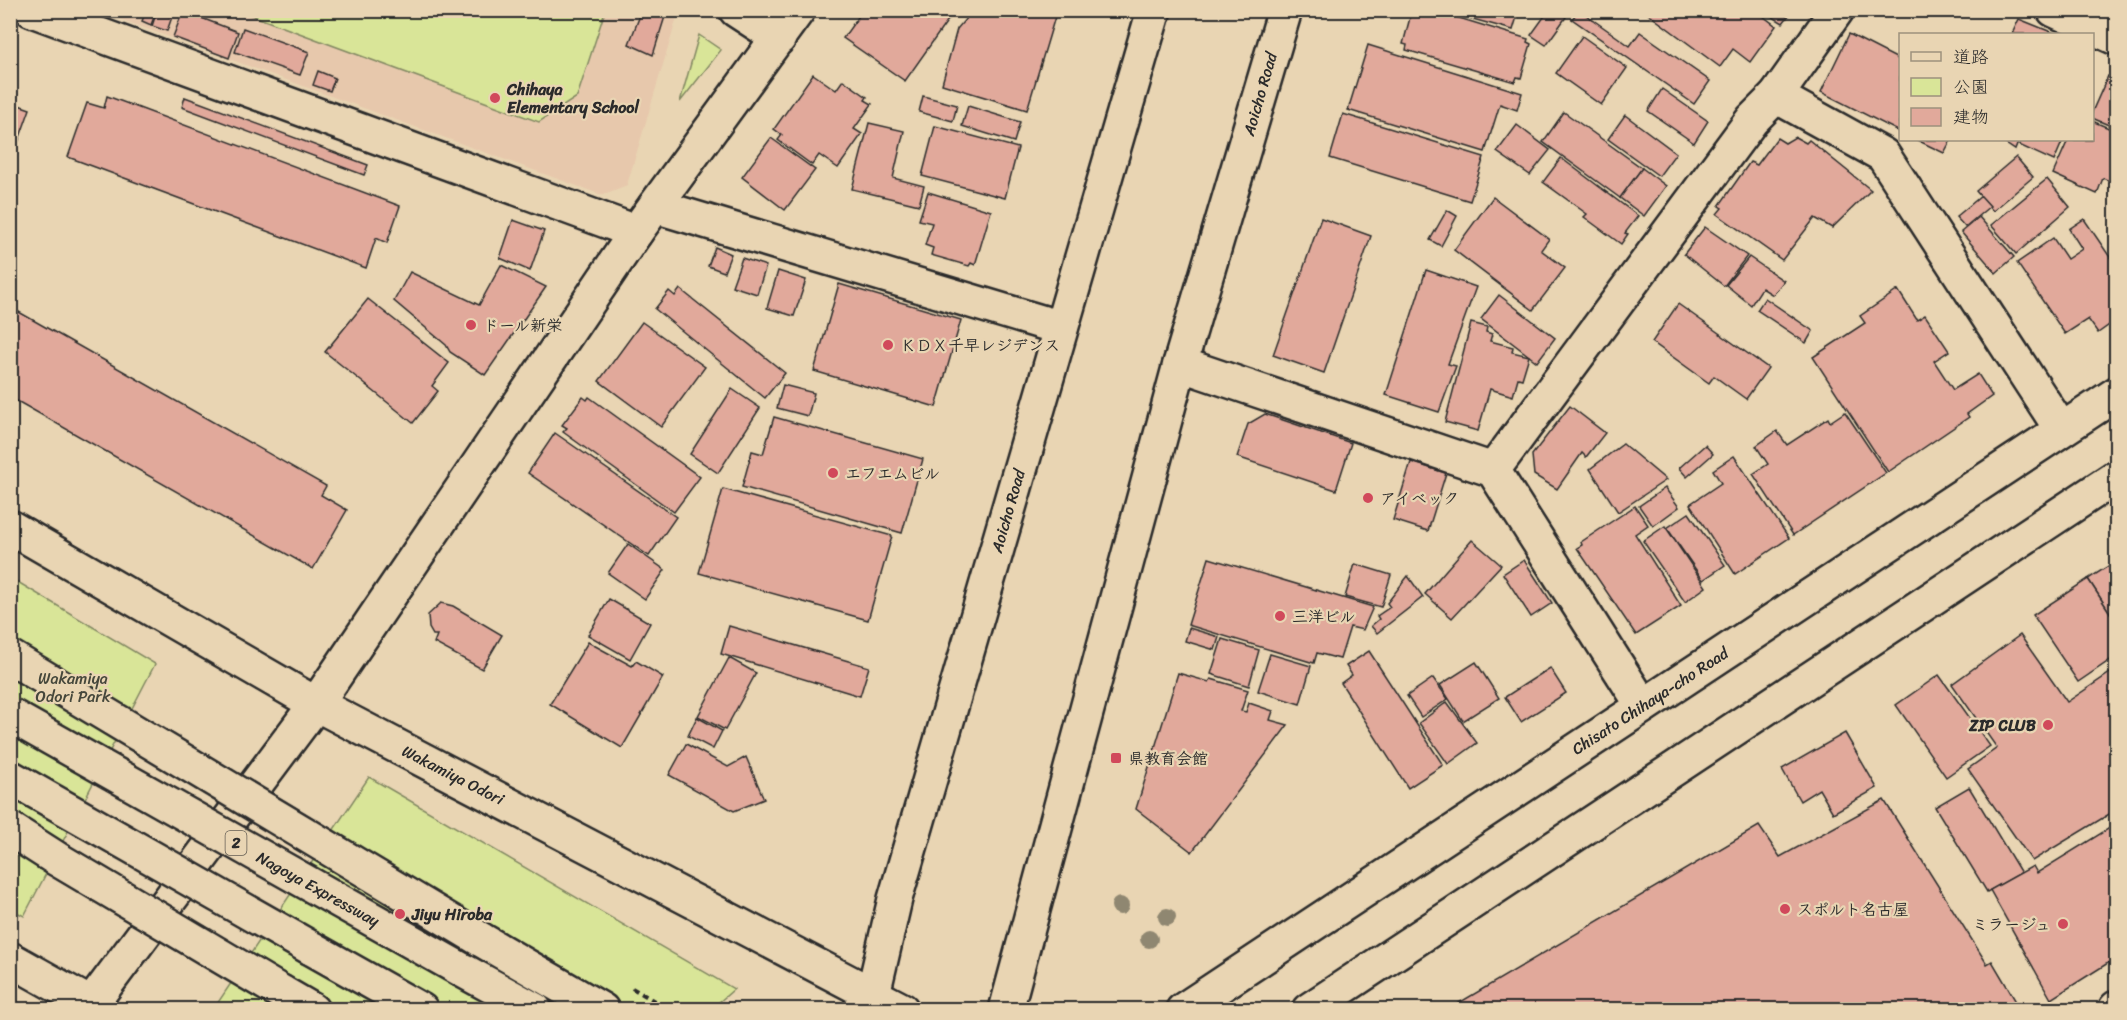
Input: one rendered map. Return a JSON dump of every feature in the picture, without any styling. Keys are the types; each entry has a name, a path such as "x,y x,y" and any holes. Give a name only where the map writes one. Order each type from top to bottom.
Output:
{"main road":[{"path":"32,10 636,232"},
{"path":"736,10 779,38"},
{"path":"10,958 93,1008 316,704 636,232 798,10"},
{"name":"Aoicho Road","path":"867,1002 892,909 1154,10"},
{"name":"Aoicho Road","path":"1006,1010 1180,364 1285,10"},
{"path":"1493,470 1752,120 1776,96 1837,10"},
{"path":"2054,10 2116,38"},
{"path":"1776,96 1883,155 2061,429"},
{"path":"655,206 1061,328"},
{"path":"1180,364 1493,470 1643,706"},
{"name":"Chisato Chihaya-cho Road","path":"1183,1010 2116,394"},
{"path":"1309,1010 2116,477"},
{"name":"Wakamiya Odori","path":"10,527 316,704 867,1002 902,1010"},
{"path":"10,657 596,1010"},
{"name":"Nagoya Expressway","path":"10,715 533,1010"},
{"path":"10,777 421,1010"},
{"path":"10,829 124,900 312,1010"},
{"path":"480,939 602,1010"}],"shaded area":[{"name":"Chihaya Elementary School","path":"98,11 679,11 627,185 602,195"}],"green space":[{"path":"240,11 605,11 577,97 539,122"},
{"path":"699,35 721,50 680,102"},
{"name":"Wakamiya Odori Park","path":"11,578 155,664 24,916 11,909"},
{"path":"369,777 734,989 710,1010 213,1010"}],"building":[{"path":"642,10 667,10 653,55 629,44"},
{"path":"863,10 955,10 905,81 843,38"},
{"path":"973,10 1057,10 1027,110 942,84 957,29"},
{"path":"1412,10 1433,10 1528,39 1527,42 1531,44 1521,78 1517,77 1515,82 1406,50 1407,45 1403,44"},
{"path":"1459,10 1519,10 1513,30 1458,15"},
{"path":"1549,10 1558,10 1566,17 1546,45 1531,35"},
{"path":"1579,10 1630,46 1640,32 1710,81 1694,104 1572,19"},
{"path":"1643,10 1755,10 1776,26 1750,62 1733,49 1720,67"},
{"path":"1761,10 1793,10 1783,23"},
{"path":"146,11 155,14 151,25 142,21"},
{"path":"157,11 172,17 167,31 152,26"},
{"path":"183,11 238,32 229,58 173,37"},
{"path":"2019,19 2054,33 2012,33"},
{"path":"243,28 309,52 300,75 235,52"},
{"path":"1849,34 1899,59 1899,131 1821,92"},
{"path":"1582,36 1627,68 1601,105 1556,73"},
{"path":"1368,45 1522,93 1517,110 1500,104 1485,152 1348,110"},
{"path":"318,71 335,78 330,91 313,85"},
{"path":"813,74 836,90 843,80 867,97 865,100 872,104 854,129 862,134 838,168 819,155 812,165 778,140 782,135 774,129"},
{"path":"2108,76 2116,79 2116,128 2094,119 2094,108"},
{"path":"1662,89 1708,121 1694,143 1648,111"},
{"path":"107,96 400,206 387,243 376,238 366,268 68,157 87,103 104,108"},
{"path":"923,96 957,105 953,121 919,112"},
{"path":"185,97 368,165 364,175 182,107"},
{"path":"10,102 30,109 10,165"},
{"path":"968,106 1020,122 1014,142 962,126"},
{"path":"1564,112 1642,168 1620,198 1543,142"},
{"path":"1343,114 1484,157 1470,201 1330,158"},
{"path":"1625,115 1676,153 1659,176 1608,139"},
{"path":"2094,122 2116,131 2116,184 2103,178 2097,194 2053,174 2068,141 2094,141"},
{"path":"869,123 904,131 893,178 924,186 919,205 852,189"},
{"path":"1517,125 1550,150 1530,175 1497,152"},
{"path":"935,126 1018,148 1005,198 922,176"},
{"path":"1795,137 1806,143 1809,140 1871,190 1832,228 1815,218 1782,260 1717,214 1722,208 1719,206 1750,162 1757,165 1777,138 1785,143"},
{"path":"771,138 815,170 785,210 742,177"},
{"path":"1919,141 1950,141 1944,153"},
{"path":"2002,141 2019,141 2015,150"},
{"path":"2021,141 2063,141 2054,161 2019,145"},
{"path":"2016,157 2033,177 1993,211 1976,191"},
{"path":"1561,158 1638,216 1625,233 1628,234 1621,244 1584,217 1587,214 1543,182"},
{"path":"1642,168 1666,186 1644,216 1620,198"},
{"path":"2047,179 2070,207 2016,254 1991,225"},
{"path":"928,192 991,211 975,265 971,263 969,266 931,255 933,248 925,245 932,223 919,220"},
{"path":"1981,196 1990,206 1965,227 1956,217"},
{"path":"1493,197 1549,239 1541,250 1565,268 1533,310 1454,250"},
{"path":"1447,210 1457,216 1441,246 1430,240"},
{"path":"1979,217 2014,257 1996,273 1961,232"},
{"path":"1321,218 1371,236 1324,373 1273,355"},
{"path":"2084,219 2116,266 2116,320 2098,333 2088,319 2065,334 2017,263 2053,238 2067,259 2082,249 2069,229"},
{"path":"513,220 544,231 530,271 500,258"},
{"path":"1705,227 1747,256 1724,286 1684,254"},
{"path":"715,247 731,254 724,272 708,266"},
{"path":"1749,257 1784,281 1773,295 1762,288 1751,305 1726,285"},
{"path":"742,258 766,266 757,294 732,286"},
{"name":"ドール新栄","path":"501,265 546,287 485,375 450,352 446,345 394,301 410,272 479,305"},
{"path":"1426,270 1476,287 1448,364 1456,366 1439,412 1386,395"},
{"path":"778,271 806,280 794,316 767,308"},
{"name":"ＫＤＸ千早レジデンス","path":"839,284 961,320 936,407 814,371"},
{"path":"680,289 785,373 765,398 655,309 669,291 675,296"},
{"path":"1898,290 1917,320 1925,315 1949,351 1934,361 1953,390 1978,374 1992,396 1967,414 1969,417 1888,472 1813,357 1865,323 1860,316"},
{"path":"1499,295 1555,338 1537,362 1481,319"},
{"path":"1765,298 1813,331 1806,343 1757,310"},
{"path":"368,299 449,363 432,386 438,391 413,423 325,352"},
{"path":"1678,304 1768,368 1746,399 1714,376 1709,383 1652,342"},
{"path":"10,307 326,486 321,495 347,510 313,569 10,397"},
{"path":"642,322 705,367 661,427 599,381"},
{"path":"1471,323 1487,327 1486,332 1492,334 1490,341 1513,347 1512,352 1529,356 1522,379 1518,378 1513,396 1490,389 1478,431 1445,422"},
{"path":"783,385 814,393 808,416 777,408"},
{"path":"732,389 760,408 718,473 690,454"},
{"path":"583,397 587,400 589,397 700,477 674,512 563,432 567,428 562,425"},
{"path":"1570,406 1605,433 1586,457 1582,453 1557,489 1534,475 1532,455"},
{"path":"1845,412 1886,473 1793,535 1753,474 1768,464 1756,446 1777,431 1787,445 1828,418 1830,422"},
{"path":"1265,414 1351,443 1336,490 1237,457 1248,424"},
{"name":"エフエムビル","path":"774,417 923,459 902,533 742,487 752,451 763,454"},
{"path":"555,433 676,517 649,556 528,473"},
{"path":"1623,444 1666,480 1618,512 1590,469"},
{"path":"1705,445 1713,454 1687,477 1679,468"},
{"path":"1734,456 1789,538 1735,574 1690,504 1721,483 1713,470"},
{"path":"1411,462 1446,473 1428,531 1393,520"},
{"path":"1665,488 1679,507 1653,526 1639,506"},
{"path":"723,489 892,536 868,620 699,573"},
{"path":"1635,506 1648,525 1635,534 1681,606 1636,635 1577,548 1582,545 1581,542"},
{"path":"1689,513 1725,565 1703,580 1667,528"},
{"path":"1665,526 1706,587 1685,602 1643,541"},
{"path":"1472,540 1501,565 1452,618 1425,594"},
{"path":"628,544 665,570 645,599 608,573"},
{"name":"三洋ビル","path":"1209,558 1373,607 1363,630 1350,627 1340,659 1317,653 1314,663 1188,625"},
{"path":"1524,560 1552,603 1531,617 1503,574"},
{"path":"2116,561 2116,622 2088,579"},
{"path":"1355,564 1391,575 1381,607 1345,597"},
{"path":"1408,576 1423,597 1377,633 1371,626 1379,619 1377,616 1390,607 1387,603"},
{"path":"2088,579 2116,622 2116,656 2078,682 2033,615"},
{"path":"609,599 650,623 630,659 588,635"},
{"path":"441,603 453,606 502,635 482,669 434,643 437,635 433,635 429,628 428,615"},
{"path":"729,626 869,667 860,696 721,654"},
{"path":"1189,628 1219,637 1215,650 1185,641"},
{"name":"ZIP CLUB","path":"2020,635 2067,702 2116,669 2116,810 2032,861 1968,769 1997,748 1952,684"},
{"path":"1222,639 1259,650 1249,686 1211,674"},
{"path":"588,642 632,666 636,661 663,677 622,748 550,704"},
{"path":"1369,651 1443,765 1408,788 1341,683 1352,675 1346,666"},
{"path":"1270,654 1311,666 1300,704 1258,691"},
{"path":"729,658 756,673 725,730 698,716"},
{"path":"1476,662 1499,698 1463,721 1440,685"},
{"path":"1550,668 1566,693 1521,722 1505,697"},
{"path":"1178,673 1209,682 1211,679 1248,690 1241,711 1246,712 1249,703 1273,711 1270,720 1288,725 1192,852 1136,809"},
{"path":"1939,675 1990,746 1946,777 1896,705"},
{"path":"1433,678 1448,699 1421,717 1407,696"},
{"path":"1447,702 1477,743 1448,764 1419,723"},
{"path":"697,717 722,731 713,749 688,736"},
{"path":"1845,733 1877,788 1833,813 1819,789 1800,801 1782,769"},
{"path":"686,744 728,767 746,757 764,799 734,811 669,775"},
{"path":"1969,787 2021,873 1987,892 1935,807"},
{"name":"スポルト名古屋","path":"1884,800 1987,964 1992,961 2021,1010 1447,1010 1759,826 1780,857"},
{"name":"ミラージュ","path":"2116,824 2116,958 2051,999 1990,890 2033,866 2037,873"}],"place":[{"name":"Chihaya Elementary School","path":"495,98"},
{"name":"ドール新栄","path":"471,325"},
{"name":"ＫＤＸ千早レジデンス","path":"888,345"},
{"name":"エフエムビル","path":"833,473"},
{"name":"アイベック","path":"1368,498"},
{"name":"三洋ビル","path":"1280,616"},
{"name":"ZIP CLUB","path":"2048,725"},
{"name":"県教育会館","path":"1116,758"},
{"name":"スポルト名古屋","path":"1785,909"},
{"name":"Jiyu Hiroba","path":"400,914"},
{"name":"ミラージュ","path":"2063,924"}]}
